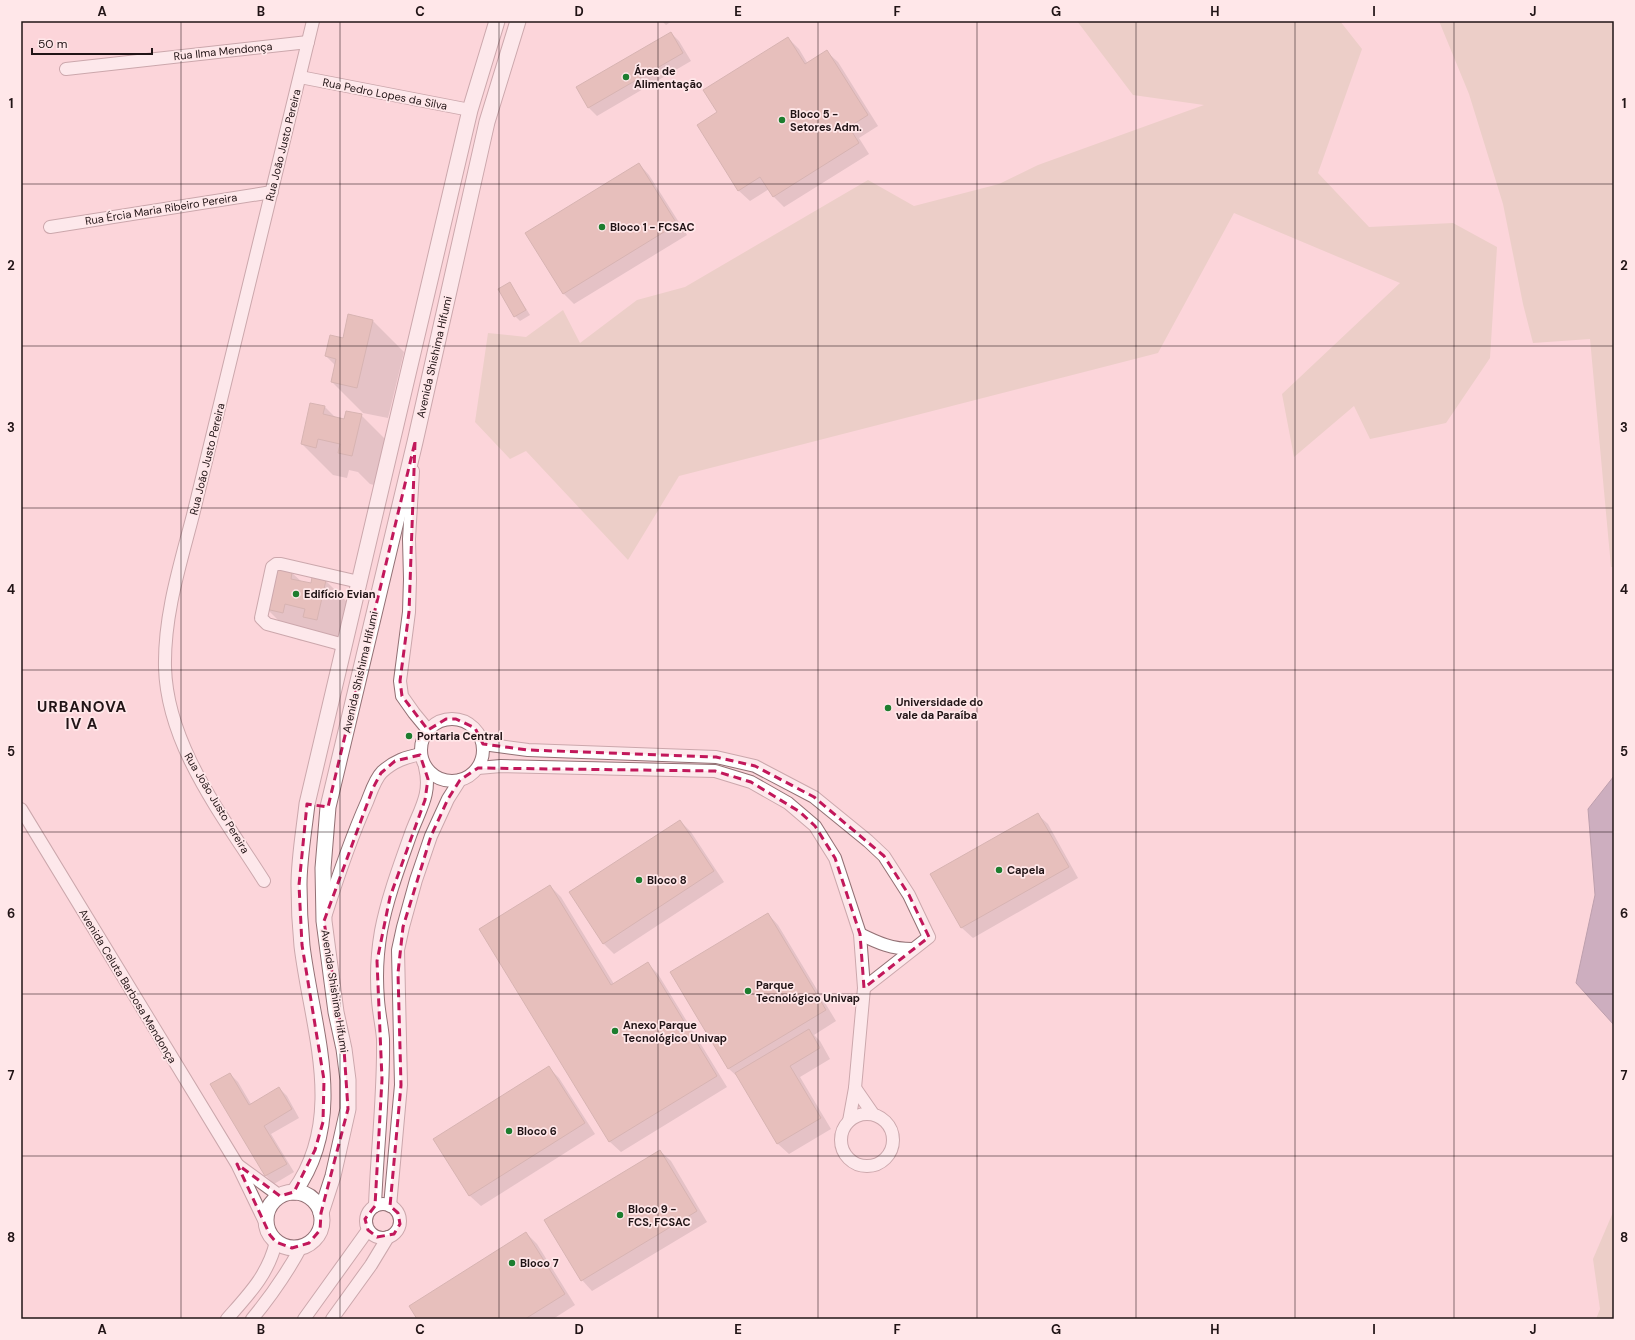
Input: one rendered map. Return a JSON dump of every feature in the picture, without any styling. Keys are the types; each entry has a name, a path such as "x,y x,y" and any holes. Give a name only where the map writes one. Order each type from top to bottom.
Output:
{"street":[{"name":"Rua João Justo Pereira","path":"264,881 198,777 183,745 167,689 165,667 169,613 176,580 313,21"},
{"name":"Avenida Shishima Hifumi","path":"287,1194 303,1180 312,1158 323,1122 324,1080 302,945 299,885 307,804 470,110 498,21"},
{"name":"Avenida Shishima Hifumi","path":"321,1213 333,1176 348,1109 348,1080 344,1049 336,1012 324,921 323,868 328,807 415,442 487,122 518,21"},
{"name":"Rua Ilma Mendonça","path":"66,69 308,42"},
{"name":"Rua Pedro Lopes da Silva","path":"300,77 470,110"},
{"name":"Rua Ércia Maria Ribeiro Pereira","path":"50,227 272,192"},
{"path":"415,442 409,539 409,612 400,681 402,696 428,730"},
{"path":"344,645 264,622 261,618 270,574 272,567 276,564 281,564 359,582"},
{"path":"375,1206 383,1040 378,995 377,961 382,930 390,897 410,834 425,800 428,778 421,754 422,741 428,730 436,723 446,719 456,719 466,722 475,728 483,744 482,759 478,768 471,775 460,780 450,781 440,779 425,767"},
{"path":"483,744 528,750 716,757 755,766 814,797 884,856 909,895 929,938 864,988"},
{"path":"324,921 354,834 373,788 381,773 395,761 421,754"},
{"path":"478,768 501,766 715,771 751,782 788,803 816,826 835,858 860,934 864,988 855,1088 849,1121"},
{"path":"390,1206 401,1085 398,950 416,880 431,836 448,799 460,780"},
{"path":"307,804 328,807"},
{"name":"Avenida Celuta Barbosa Mendonça","path":"21,809 237,1164 266,1224"},
{"path":"860,934 884,946 912,950"},
{"path":"855,1088 873,1114"},
{"path":"873,1114 882,1118 888,1124 892,1132 893,1142 891,1150 886,1158 879,1164 861,1166 847,1157 841,1143 841,1134 849,1121 856,1116 873,1114"},
{"name":"Avenida Celuta Barbosa Mendonça","path":"237,1164 287,1194"},
{"path":"287,1194 303,1194 311,1198 321,1213 322,1222 320,1230 309,1243 301,1247 292,1248 276,1242 270,1235 266,1224 269,1208 273,1201 287,1194"},
{"path":"385,1204 390,1206 398,1213 400,1224 394,1234 388,1237 377,1237 368,1230 365,1219 370,1209 375,1206 385,1204"},
{"path":"304,1319 368,1230"},
{"path":"332,1319 371,1265 388,1237"},
{"path":"228,1319 260,1281 272,1257 276,1242"},
{"path":"252,1319 289,1271 301,1247"}],"highlighted area":[{"path":"415,442 409,612 400,681 402,696 428,730 446,719 456,719 475,728 483,744 528,750 716,757 755,766 814,797 884,856 909,895 929,937 864,988 860,934 835,858 815,826 800,812 751,782 715,771 478,768 460,780 448,799 431,836 403,927 398,973 401,1085 390,1206 398,1213 400,1224 394,1234 377,1237 368,1230 365,1219 375,1206 382,1079 377,961 390,897 425,800 428,779 420,755 395,761 381,773 373,788 324,921 344,1049 348,1109 321,1213 320,1230 309,1243 292,1248 276,1242 270,1235 237,1164 280,1196 294,1192 315,1150 323,1122 324,1080 302,945 299,885 307,804 328,807"}],"shaded area":[{"path":"1077,21 1340,21 1362,49 1318,173 1369,227 1453,223 1497,247 1490,358 1446,423 1370,439 1354,406 1294,457 1282,394 1400,283 1234,213 1158,353 679,476 628,560 526,451 510,459 475,422 488,333 526,337 563,310 580,343 637,300 685,287 868,180 914,206 999,184 1038,165 1204,105 1133,95"},
{"path":"1439,21 1614,21 1614,567 1611,567 1590,339 1533,343 1523,304 1503,204 1469,94"},
{"path":"1614,776 1614,1025 1576,983 1595,895 1588,809"},
{"path":"1614,1210 1614,1319 1596,1319 1600,1309 1593,1259"}],"building":[{"name":"Área de Alimentação","path":"671,32 683,53 588,108 576,87"},
{"name":"Bloco 5 - Setores Adm.","path":"788,37 805,64 827,50 868,115 849,127 859,143 773,197 760,177 738,191 697,125 717,112 703,90"},
{"name":"Bloco 1 - FCSAC","path":"639,163 677,224 563,294 525,233"},
{"path":"510,282 526,310 514,317 498,289"},
{"path":"348,314 373,320 357,388 331,382 336,359 325,356 330,335 343,338"},
{"path":"310,403 325,406 323,414 344,419 346,411 362,414 352,456 338,453 340,444 318,439 316,448 301,444"},
{"name":"Edifício Evian","path":"276,568 292,572 291,579 311,583 312,577 326,580 317,620 303,617 305,609 285,604 283,613 266,609"},
{"name":"Capela","path":"1038,813 1069,867 961,928 930,874"},
{"name":"Bloco 8","path":"680,820 714,871 603,944 569,892"},
{"name":"Anexo Parque Tecnológico Univap","path":"550,885 611,985 648,962 717,1076 609,1142 479,929"},
{"name":"Parque Tecnológico Univap","path":"768,913 826,1010 728,1069 670,972"},
{"path":"809,1029 820,1048 790,1066 821,1118 777,1144 735,1073"},
{"name":"Bloco 6","path":"549,1066 585,1123 469,1196 433,1139"},
{"path":"230,1073 249,1105 279,1087 292,1109 264,1126 287,1164 265,1176 210,1084"},
{"name":"Bloco 9 - FCS, FCSAC","path":"660,1150 697,1211 581,1281 544,1220"},
{"name":"Bloco 7","path":"526,1232 565,1294 525,1319 417,1319 409,1306"}],"place":[{"name":"Área de Alimentação","path":"626,77"},
{"name":"Bloco 5 - Setores Adm.","path":"782,120"},
{"name":"Bloco 1 - FCSAC","path":"602,227"},
{"name":"Edifício Evian","path":"296,594"},
{"name":"Universidade do vale da Paraíba","path":"888,708"},
{"name":"Portaria Central","path":"409,736"},
{"name":"Capela","path":"999,870"},
{"name":"Bloco 8","path":"639,880"},
{"name":"Parque Tecnológico Univap","path":"748,991"},
{"name":"Anexo Parque Tecnológico Univap","path":"615,1031"},
{"name":"Bloco 6","path":"509,1131"},
{"name":"Bloco 9 - FCS, FCSAC","path":"620,1215"},
{"name":"Bloco 7","path":"512,1263"}],"district":[{"name":"URBANOVA IV A","path":"82,716"}]}
